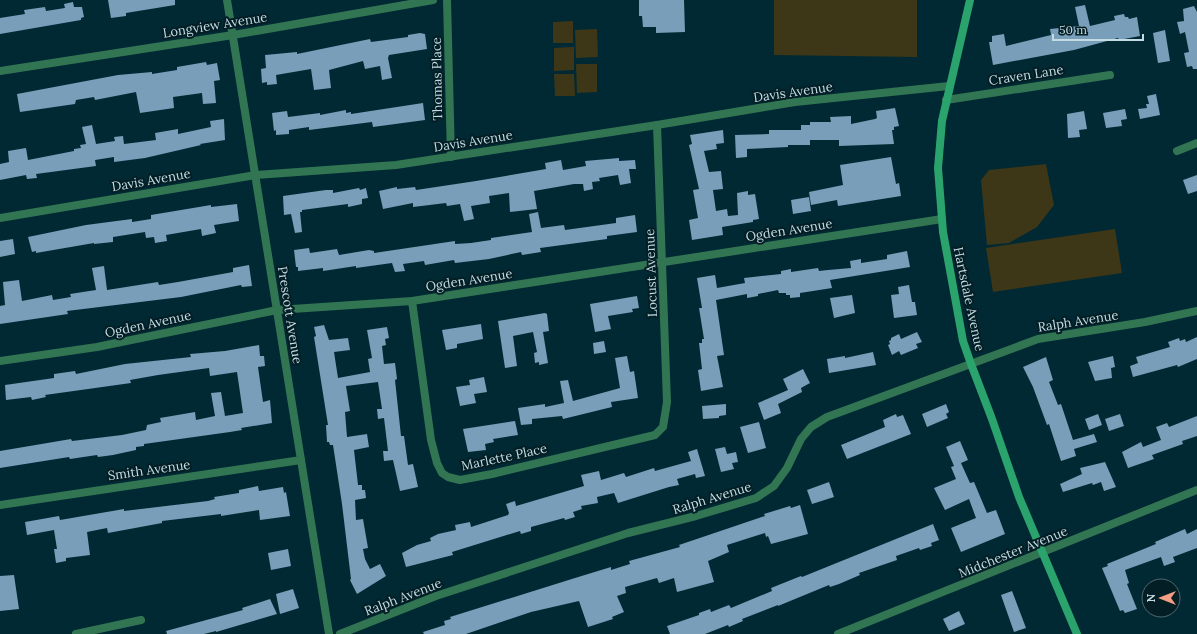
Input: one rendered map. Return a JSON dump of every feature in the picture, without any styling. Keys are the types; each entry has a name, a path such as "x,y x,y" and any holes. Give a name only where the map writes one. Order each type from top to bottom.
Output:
{"street":[{"name":"Prescott Avenue","path":"227,0 329,634"},
{"name":"Longview Avenue","path":"0,71 433,0"},
{"name":"Thomas Place","path":"447,0 451,157"},
{"name":"Hartsdale Avenue","path":"970,0 942,121 938,168 942,219 963,341 970,364 992,419 1019,497 1077,634"},
{"name":"Craven Lane","path":"946,100 1110,75"},
{"name":"Davis Avenue","path":"0,218 256,175 396,165 795,102 949,86"},
{"name":"Locust Avenue","path":"657,125 667,402 664,420"},
{"path":"1178,151 1197,142"},
{"name":"Ogden Avenue","path":"0,361 97,347 277,310 412,301 942,219"},
{"name":"Marlette Place","path":"412,301 431,440 442,473 448,477 460,480 492,474 655,435 663,427 664,420"},
{"name":"Ralph Avenue","path":"340,634 436,596 620,535 696,516 756,498 774,486 786,468 801,440 811,427 827,417 1038,339 1145,322 1197,311"},
{"name":"Smith Avenue","path":"0,505 301,460"},
{"name":"Midchester Avenue","path":"838,634 1197,490"},
{"path":"76,634 141,620"}],"shaded area":[{"path":"774,0 917,0 917,57 774,55"},
{"path":"573,21 573,43 553,43 553,22"},
{"path":"597,29 598,57 576,58 575,30"},
{"path":"574,47 574,70 554,71 554,48"},
{"path":"576,64 597,64 597,92 577,93"},
{"path":"554,74 574,74 575,96 555,96"},
{"path":"1046,164 1054,205 1037,227 1009,243 987,245 981,180 989,170"},
{"path":"1115,229 1122,273 993,292 986,248"}],"building":[{"path":"108,0 175,0 175,5 126,13 126,16 111,18"},
{"path":"639,0 684,0 685,32 656,33 656,27 643,27 642,16 639,16"},
{"path":"73,2 74,7 82,7 84,17 81,18 81,20 0,34 0,18 25,14 24,10 45,7 46,11 65,8 64,4"},
{"path":"1085,5 1090,26 1115,20 1114,16 1124,14 1125,17 1128,17 1129,19 1137,17 1140,36 1119,40 1118,38 1074,50 993,65 989,42 992,42 992,36 1004,34 1006,46 1051,35 1050,29 1079,26 1075,7"},
{"path":"1194,6 1197,12 1197,69 1193,69 1192,66 1187,67 1184,53 1189,52 1185,32 1180,34 1177,22 1184,21 1183,9"},
{"path":"1165,30 1170,61 1158,63 1153,33"},
{"path":"420,33 425,34 427,49 389,55 388,58 392,78 382,80 380,66 365,69 363,61 329,70 331,88 314,90 311,69 276,75 277,84 267,85 267,82 262,83 261,69 266,68 265,55 297,52 297,54 370,39 371,42 408,37 408,35"},
{"path":"206,62 207,65 217,63 220,80 214,81 216,103 203,104 202,93 173,97 174,108 140,113 136,92 95,100 94,97 76,100 75,104 20,112 17,94 118,75 152,72 152,74 177,70 177,67"},
{"path":"1156,94 1160,115 1140,119 1138,109 1147,108 1146,104 1149,104 1147,96"},
{"path":"423,103 425,120 373,127 372,122 309,130 309,127 289,130 289,134 276,135 276,130 274,131 272,113 287,111 288,117 320,113 320,115 346,110 346,113 351,112 351,114"},
{"path":"895,108 899,126 894,127 894,130 892,130 894,144 839,146 839,140 810,140 810,145 788,145 788,147 747,149 747,157 736,158 735,135 769,134 769,130 801,130 801,125 810,125 810,122 831,122 830,117 851,116 851,124 877,118 876,111"},
{"path":"1125,109 1127,119 1121,120 1122,126 1106,128 1103,113"},
{"path":"1084,111 1087,129 1079,130 1080,137 1068,138 1067,114"},
{"path":"224,119 225,140 200,144 201,145 145,158 114,162 114,157 95,160 96,166 36,174 37,178 27,179 26,175 0,180 0,164 9,162 8,151 26,148 28,160 74,151 74,149 81,148 80,145 86,144 82,127 92,125 96,144 115,141 114,137 123,136 124,144 156,140 155,133 178,129 178,134 211,127 210,121"},
{"path":"723,130 724,143 716,144 717,149 704,151 709,172 721,171 723,189 713,190 716,211 727,209 728,216 738,215 737,193 748,191 748,195 755,194 759,219 753,220 753,222 722,227 723,235 692,240 689,220 698,218 693,190 699,189 689,145 692,144 690,135"},
{"path":"891,157 896,184 899,183 901,196 838,206 837,200 811,205 809,192 843,185 840,165"},
{"path":"619,158 619,161 635,160 636,169 629,169 631,183 620,185 618,175 599,178 600,181 592,182 593,189 584,191 583,184 574,184 534,191 537,209 510,212 509,193 489,196 490,203 471,206 474,219 464,221 460,204 447,206 446,203 413,207 413,203 383,209 379,191 397,187 397,189 415,187 416,190 476,181 546,169 545,163 561,160 563,170 586,166 585,161"},
{"path":"1197,175 1197,191 1188,194 1183,180"},
{"path":"359,188 360,190 366,188 368,198 362,199 362,204 348,207 348,204 302,210 302,212 300,212 302,232 295,233 291,214 284,215 283,196 326,190 333,190 333,193"},
{"path":"809,197 811,211 793,214 791,200"},
{"path":"237,204 239,221 214,225 216,233 202,236 201,229 166,235 167,241 155,243 154,237 146,238 145,232 113,237 113,242 94,243 36,253 36,251 32,252 28,237 86,225 132,219 132,222 151,219 151,215 211,205 211,207"},
{"path":"538,212 541,228 564,225 565,230 616,223 616,218 635,215 637,232 607,236 607,239 540,248 541,252 522,255 521,252 489,259 455,263 454,260 425,265 424,261 403,264 405,271 395,272 392,263 323,271 323,268 298,271 298,267 296,267 294,250 309,248 310,253 337,249 339,255 369,250 374,251 374,253 455,241 455,244 471,243 491,240 491,238 532,232 529,214"},
{"path":"13,239 15,254 0,257 0,241"},
{"path":"907,251 910,267 830,280 832,288 800,293 800,297 790,298 790,295 786,295 786,293 779,293 778,290 747,298 747,294 716,300 724,355 717,356 723,387 701,391 698,370 702,369 699,343 702,343 702,339 704,339 699,308 702,308 697,278 715,275 717,288 745,283 744,278 781,274 781,271 791,269 791,272 818,268 819,271 851,268 850,261 861,259 861,263 887,259 887,255"},
{"path":"249,265 252,286 242,287 241,285 181,297 67,311 68,314 0,324 0,306 5,305 3,282 19,280 22,301 52,295 53,300 71,297 70,294 96,290 92,268 104,266 107,290 158,282 159,285 178,282 233,272 233,268"},
{"path":"909,285 912,302 915,302 917,315 894,318 891,295 899,294 898,287"},
{"path":"852,295 855,313 834,318 830,298"},
{"path":"637,296 639,308 632,309 633,312 608,316 611,329 595,332 590,304"},
{"path":"545,313 547,314 549,331 543,332 548,363 539,365 539,362 535,363 534,353 537,352 533,332 513,336 517,366 505,368 498,321"},
{"path":"481,324 483,339 457,344 457,348 446,350 442,330"},
{"path":"324,325 329,340 348,338 350,350 334,352 338,378 370,372 368,359 372,358 367,330 387,327 389,338 385,339 386,345 382,346 384,364 395,363 397,379 395,380 401,436 404,436 408,465 413,464 418,487 400,491 393,460 384,461 383,451 388,451 384,418 378,419 377,409 382,409 378,382 346,386 350,411 345,412 347,437 367,434 369,447 354,450 358,485 362,485 362,490 365,490 366,498 355,500 356,520 363,519 368,548 363,549 365,559 370,569 380,564 386,576 357,594 350,580 342,504 333,445 330,445 329,442 327,442 326,425 328,425 314,337 316,336 314,327"},
{"path":"917,332 922,342 916,344 918,348 901,355 899,351 892,355 888,345 890,344 889,341 891,338 899,334 901,339"},
{"path":"1197,337 1197,359 1178,367 1177,365 1133,377 1130,366 1138,363 1136,357 1170,347 1168,342 1179,338 1180,341 1185,339 1186,342"},
{"path":"604,341 606,352 594,354 593,343"},
{"path":"259,345 260,356 264,356 265,366 258,367 263,402 270,400 272,423 241,428 242,430 230,432 144,444 144,446 136,447 136,450 113,455 98,457 97,455 70,459 69,457 0,468 0,451 71,439 72,441 122,435 146,430 147,425 161,422 160,418 195,412 196,420 215,416 211,393 221,392 225,416 243,413 237,372 210,376 209,368 130,380 131,383 45,395 46,397 32,400 31,397 6,400 5,385 54,378 54,374 75,371 76,374 125,364 191,357 190,354 225,351"},
{"path":"873,352 876,365 829,373 827,359 845,356 845,358"},
{"path":"627,356 630,372 634,371 638,398 611,402 612,407 563,419 562,416 532,419 532,424 521,425 518,408 545,404 545,407 564,403 560,381 568,380 573,401 620,388 615,358"},
{"path":"1113,356 1115,367 1111,368 1112,378 1095,381 1088,362"},
{"path":"1046,357 1053,380 1049,382 1058,405 1061,404 1073,440 1094,434 1097,442 1074,449 1076,456 1061,461 1049,424 1047,425 1033,387 1023,367"},
{"path":"803,369 810,383 801,388 802,392 778,404 781,413 764,420 758,403 788,390 783,379"},
{"path":"484,377 487,392 474,394 476,403 460,406 456,387 470,385 469,380"},
{"path":"726,404 726,415 719,416 719,418 703,419 702,406"},
{"path":"946,404 949,412 946,414 948,418 927,427 922,414"},
{"path":"896,414 897,417 903,415 911,434 847,459 841,445 885,427 883,420"},
{"path":"1098,414 1102,425 1089,430 1085,419"},
{"path":"1120,414 1124,426 1109,431 1105,419"},
{"path":"1197,416 1197,436 1182,441 1183,444 1152,455 1154,459 1128,468 1122,452 1141,442 1143,447 1161,440 1156,427 1167,423 1169,427"},
{"path":"515,421 518,435 493,439 494,442 485,444 486,450 468,452 463,429"},
{"path":"759,422 766,448 748,453 740,427"},
{"path":"960,441 968,460 961,463 970,483 974,482 987,513 996,510 1005,534 961,552 951,528 976,518 969,499 945,510 934,488 956,479 951,467 954,466 946,447"},
{"path":"725,447 727,454 736,452 738,462 732,463 734,469 721,472 715,449"},
{"path":"697,449 705,476 696,478 695,474 677,479 679,485 618,503 614,493 597,497 598,503 581,506 582,509 573,512 575,517 565,520 564,518 531,527 531,531 521,534 520,531 452,552 453,555 406,567 402,553 417,545 431,541 430,538 438,534 456,530 455,525 470,522 471,527 508,515 509,513 506,504 515,501 516,506 584,486 581,475 599,471 601,480 624,473 626,477 654,468 655,471 691,461 688,452"},
{"path":"1105,462 1116,487 1104,491 1101,482 1093,485 1092,483 1063,492 1060,484 1082,474 1080,468"},
{"path":"829,482 834,497 812,504 807,490"},
{"path":"258,486 259,491 283,487 284,493 286,492 290,516 260,520 259,510 221,516 221,514 162,521 162,523 108,533 107,528 87,532 90,555 66,558 66,561 56,563 54,549 57,549 54,530 27,535 25,522 59,516 60,520 124,509 124,511 208,501 215,499 214,497 239,493 239,490"},
{"path":"800,505 808,534 771,544 765,533 727,545 729,552 708,561 714,582 677,592 674,578 659,583 657,578 625,587 626,593 617,596 624,612 612,617 613,619 588,627 579,601 531,612 466,634 424,634 423,632 445,625 444,621 451,619 450,617 611,567 611,570 630,564 629,561 680,547 679,545 765,516 764,514 790,506 791,508"},
{"path":"933,524 939,540 931,543 932,546 920,550 919,548 896,556 897,560 859,573 860,575 839,584 830,587 829,585 742,619 743,621 729,627 728,625 705,634 670,634 667,626 699,615 699,613 710,609 711,612 729,605 731,608 772,591 771,588"},
{"path":"1185,529 1187,534 1197,529 1197,548 1173,557 1175,562 1164,566 1161,557 1125,570 1129,583 1127,584 1137,609 1125,613 1123,610 1120,611 1102,568 1108,566 1107,564 1156,544 1155,542"},
{"path":"288,549 291,566 271,570 268,553"},
{"path":"14,575 19,609 0,611 0,576"},
{"path":"293,589 299,608 280,614 276,594"},
{"path":"1012,591 1026,628 1014,632 1001,595"},
{"path":"270,599 277,614 216,632 204,634 167,634 166,631 243,610 242,608"},
{"path":"959,611 965,624 949,631 943,619"}]}
